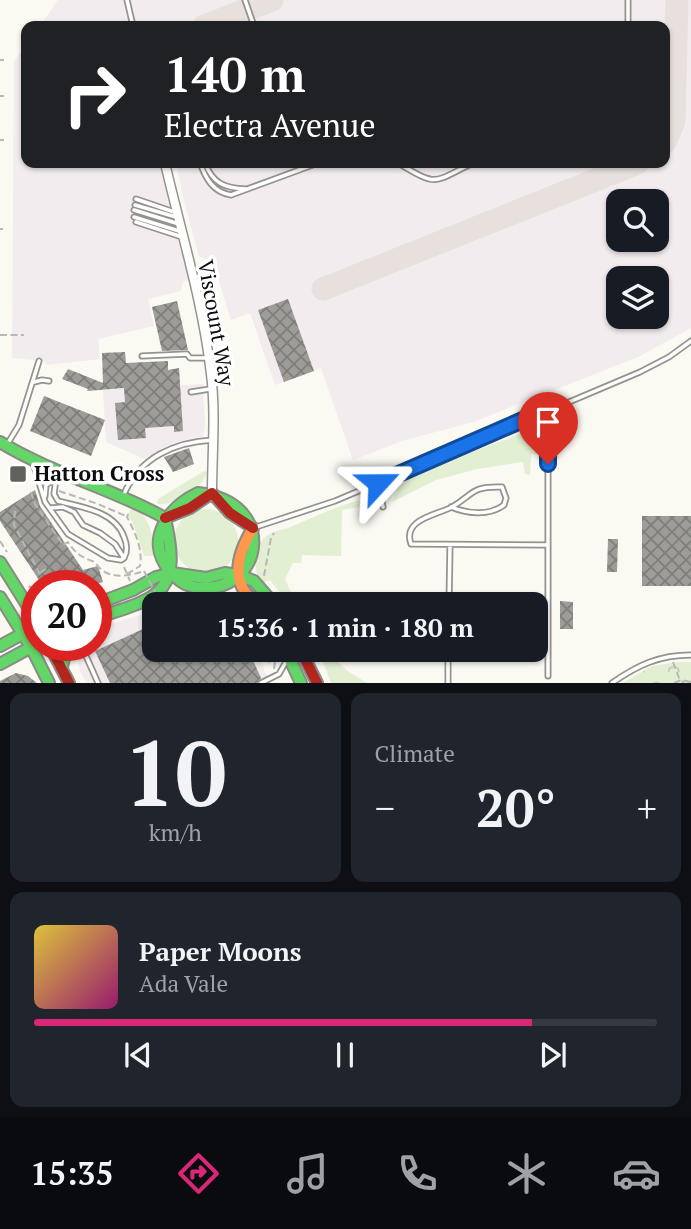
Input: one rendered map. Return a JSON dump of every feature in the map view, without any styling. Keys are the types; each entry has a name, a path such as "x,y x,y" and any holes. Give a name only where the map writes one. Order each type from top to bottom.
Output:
{"main road":[{"path":"3,444 58,476 128,499 164,518 179,515 199,505 212,493 233,502 247,515 253,528 244,540 238,560 239,575 245,592"},
{"path":"112,612 152,598 166,586 174,559 164,518"},
{"path":"0,562 21,593"},
{"path":"172,573 185,586 197,587 226,585 239,575"},
{"path":"112,598 156,577 172,573"},
{"path":"239,575 254,582 263,592"},
{"path":"0,597 21,630"},
{"path":"0,646 21,634"},
{"path":"0,664 21,652"},
{"path":"37,661 49,683"},
{"path":"59,661 69,683"},
{"path":"62,667 63,661"},
{"path":"291,662 301,683"},
{"path":"306,662 317,683"}],"street":[{"name":"Viscount Way","path":"166,168 202,317 209,358 212,389 212,493"}],"lane":[{"path":"127,0 132,21"},
{"path":"244,0 252,21"},
{"path":"628,0 628,21"},
{"path":"206,168 219,184 246,189 298,168"},
{"path":"406,168 432,181 463,168"},
{"path":"136,199 179,225"},
{"path":"134,208 179,225"},
{"path":"135,220 179,225"},
{"path":"253,528 378,483 640,372 669,357 691,341"},
{"path":"142,356 187,354 190,358 209,358"},
{"path":"3,444 19,425 39,361"},
{"path":"33,383 49,381"},
{"path":"191,392 212,389"},
{"path":"548,409 548,676"},
{"path":"128,499 129,483 162,452 187,443 212,440"},
{"path":"33,462 45,502 74,540 108,558 122,559"},
{"path":"45,502 46,485 58,476"},
{"path":"58,476 54,489 58,501 115,521 125,540 127,552 122,559"},
{"path":"378,483 383,507"},
{"path":"451,507 483,514 493,511 505,505 504,490 502,487 496,487 471,491 451,507 419,521 412,528 409,537 411,544 548,545"},
{"path":"48,507 63,507 74,512 83,525 115,544 122,559"},
{"path":"449,592 450,545"},
{"path":"612,683 645,663 671,655 691,654"},
{"path":"88,661 98,683"},
{"path":"261,683 279,674 284,662"},
{"path":"448,662 448,683"}],"path":[{"path":"0,335 24,335"},
{"path":"54,489 127,517"},
{"path":"127,574 140,566 142,556 135,531 127,517 128,499"},
{"path":"15,511 14,525 38,570"},
{"path":"264,577 274,533"},
{"path":"122,559 128,577 144,571 155,592"},
{"path":"671,655 682,682"},
{"path":"272,671 275,662"},
{"path":"674,683 691,682"}],"shaded area":[{"path":"58,0 691,0 691,328 638,357 473,422 402,441 353,460 321,368 275,385 250,313 231,320 213,262 199,256 177,168 670,168 670,21 43,21"},
{"path":"21,52 21,168 160,168 192,278 183,282 181,291 148,299 154,326 98,339 100,359 46,365 44,361 12,358 14,61"},
{"path":"203,384 203,436 172,443 145,459 106,442 103,390"},
{"path":"142,615 142,662 262,662 271,683 87,683 78,661 112,661 112,623"}],"green space":[{"path":"533,429 542,435 543,454 531,454 530,475 525,474 523,462 477,469 436,480 392,502 398,488 414,474"},
{"path":"204,471 207,472 200,484 187,495 172,502 157,504 158,499"},
{"path":"374,497 377,504 342,510 341,556 302,555 301,563 293,563 285,579 291,592 280,592 270,580 262,583 256,572 255,558 259,545 268,535"},
{"path":"132,509 147,521 152,535 153,556 144,556 133,523 127,514"},
{"path":"200,509 212,509 229,518 236,529 236,553 229,564 212,573 200,573 188,568 179,559 174,547 174,535 179,523 188,514"},
{"path":"323,662 338,662 367,683 331,683"},
{"path":"691,662 691,683 623,683 652,666"}],"building":[{"path":"288,299 314,371 284,382 258,310"},
{"path":"177,301 188,350 162,351 152,307"},
{"path":"125,352 126,363 168,361 168,370 179,368 183,431 174,432 174,426 145,428 146,438 118,440 115,403 125,402 124,388 87,391 88,389 62,379 68,369 103,383 102,353"},
{"path":"44,396 105,420 91,456 30,431"},
{"path":"189,448 194,464 173,472 164,457"},
{"name":"Hatton Cross","path":"35,490 40,506 83,570 32,570 0,521 0,512"},
{"path":"642,516 691,516 691,586 642,586"},
{"path":"608,539 618,539 617,572 607,572"},
{"name":"Hatton Cross","path":"98,566 99,570 83,570"},
{"path":"560,601 573,602 573,629 560,629"},
{"path":"142,629 142,662 254,662 261,678 257,683 110,683 100,661 112,661 112,643"},
{"path":"16,673 28,676 37,683 0,683"}],"taxiway":[{"path":"217,21 272,0"},
{"path":"670,130 674,121 677,0"},
{"path":"323,289 626,168"}],"traffic: fast":[{"path":"0,442 40,463 165,518"},
{"path":"198,493 224,500 241,512 251,527 253,544 249,560 240,574 225,584 205,588 189,586 177,578 162,558 159,547 163,525 169,515 198,493"},
{"path":"112,613 137,604 162,588 171,562 165,518"},
{"path":"0,562 21,595"},
{"path":"112,598 156,577 172,573 206,578 225,573 239,575 254,581 264,592"},
{"path":"0,597 31,647 49,683"},
{"path":"0,646 21,635"},
{"path":"0,664 21,653"},
{"path":"62,667 63,661"},
{"path":"291,662 301,683"}],"traffic: slow":[{"path":"245,592 238,568 245,543 253,528"}],"traffic: jam":[{"path":"212,493 230,513 253,528"},
{"path":"165,518 190,508 212,493"},
{"path":"58,661 69,683"},
{"path":"306,662 317,683"}],"place":[{"name":"Hatton Cross","path":"18,474"}],"route":[{"path":"378,483 548,409 548,464"}]}
